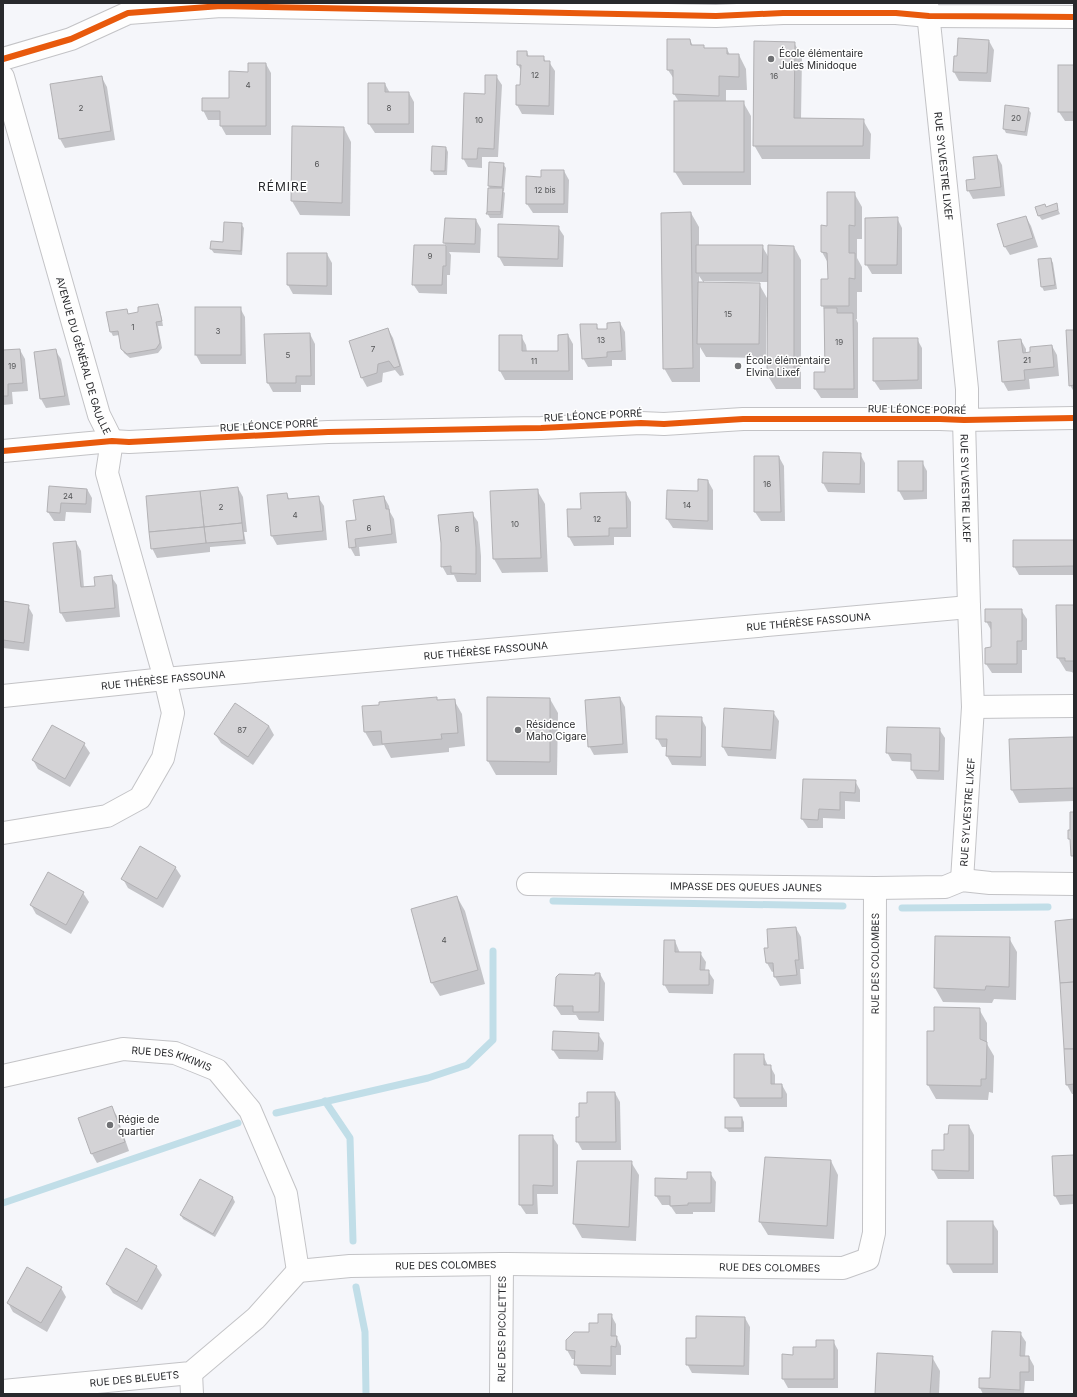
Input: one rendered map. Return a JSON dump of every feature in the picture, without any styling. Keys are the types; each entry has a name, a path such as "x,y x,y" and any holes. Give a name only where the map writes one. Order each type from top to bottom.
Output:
{"street":[{"path":"3,59 70,39 128,13 221,6 716,16 783,13 896,13 928,10 1074,17"},
{"name":"RUE SYLVESTRE LIXEF","path":"928,10 967,389 967,410 964,420 969,607 974,707 962,880"},
{"name":"AVENUE DU GÉNÉRAL DE GAULLE","path":"3,77 99,415 112,441 107,473 165,679"},
{"name":"RUE LÉONCE PORRÉ","path":"3,451 112,441 129,442 328,432 541,428 641,422 664,424 743,419 964,420 1074,418"},
{"name":"RUE THÉRÈSE FASSOUNA","path":"3,696 165,679 969,607"},
{"path":"3,833 108,816 140,798 163,758 173,713 165,679"},
{"path":"974,707 1074,706"},
{"path":"962,880 990,883 1074,884"},
{"name":"IMPASSE DES QUEUES JAUNES","path":"528,884 875,888 945,887 962,880"},
{"name":"RUE DES COLOMBES","path":"298,1271 350,1266 502,1264 843,1268 868,1259 874,1233 875,888"},
{"name":"RUE DES KIKIWIS","path":"3,1076 123,1049 175,1053 217,1070 250,1110 286,1194 298,1271"},
{"name":"RUE DES PICOLETTES","path":"500,1394 502,1264"},
{"name":"RUE DES BLEUETS","path":"3,1391 191,1373 256,1318 298,1271"},
{"path":"191,1373 192,1394"}],"building":[{"path":"958,38 989,40 987,73 953,72 954,56 957,56"},
{"path":"667,39 690,39 691,45 704,45 704,48 727,48 727,54 739,54 739,77 719,76 719,96 673,94 673,70 667,70"},
{"path":"754,41 795,42 794,118 864,119 863,146 753,146"},
{"path":"517,51 527,51 527,56 544,56 544,61 550,61 549,106 516,105 516,85 520,85 521,65 517,65"},
{"path":"248,63 266,63 266,126 220,126 220,111 202,111 202,98 229,98 229,71 248,72"},
{"path":"1058,65 1074,65 1074,112 1058,112"},
{"path":"485,75 497,75 494,149 478,148 477,159 462,159 464,93 485,94"},
{"path":"102,76 111,131 59,139 50,84"},
{"path":"368,83 385,83 385,92 409,92 409,124 368,124"},
{"path":"674,101 744,101 744,172 674,172"},
{"path":"1005,105 1029,108 1025,132 1003,129"},
{"path":"292,126 344,127 342,203 291,201"},
{"path":"432,146 446,147 445,171 431,171"},
{"path":"997,155 1001,187 967,191 966,180 975,179 973,157"},
{"path":"489,162 504,163 502,187 488,186"},
{"path":"541,170 564,170 564,204 526,204 526,176 541,177"},
{"path":"488,188 503,188 501,212 487,212"},
{"path":"827,192 855,192 855,226 849,225 849,253 855,253 855,279 849,278 849,306 821,306 821,279 828,279 827,253 821,252 821,225 827,226"},
{"path":"1057,203 1058,210 1038,216 1035,207 1045,204 1046,207"},
{"path":"487,212 501,212 501,214 486,214"},
{"path":"691,212 693,368 663,369 661,213"},
{"path":"1026,216 1033,238 1004,247 997,224"},
{"path":"898,217 897,265 865,265 865,218"},
{"path":"445,218 476,219 475,244 443,243"},
{"path":"224,222 242,223 241,251 210,249 211,241 223,242"},
{"path":"498,224 559,226 558,259 498,257"},
{"path":"414,245 446,245 446,266 443,266 442,285 412,285"},
{"path":"696,245 763,245 762,273 696,273"},
{"path":"768,245 794,246 794,376 767,376"},
{"path":"287,253 327,253 327,286 287,285"},
{"path":"1051,258 1055,285 1041,287 1038,259"},
{"path":"698,282 760,283 759,344 697,344"},
{"path":"158,304 162,321 156,322 160,343 156,349 127,354 121,349 118,331 110,332 106,312 127,309 128,314 138,312 138,307"},
{"path":"195,307 241,307 241,355 195,355"},
{"path":"824,308 837,308 837,313 853,313 854,389 814,389 814,372 825,372"},
{"path":"620,322 622,351 607,352 607,357 582,359 580,324 597,324 597,329 607,329 607,323"},
{"path":"388,328 400,366 394,368 389,361 378,364 377,373 361,378 349,341"},
{"path":"1066,330 1074,330 1074,385 1069,386"},
{"path":"310,333 311,376 296,376 296,383 267,383 264,334"},
{"path":"568,334 569,371 499,371 499,335 522,335 522,351 558,351 558,335"},
{"path":"873,338 918,338 918,380 873,381"},
{"path":"1021,339 1023,353 1030,352 1030,347 1052,345 1054,367 1024,370 1025,380 1002,382 998,341"},
{"path":"20,349 23,383 8,384 8,396 3,396 3,350"},
{"path":"56,349 65,396 40,399 34,352"},
{"path":"823,452 861,453 860,484 822,483"},
{"path":"754,456 779,456 781,512 754,512"},
{"path":"898,461 923,461 923,491 898,491"},
{"path":"698,479 708,480 708,521 666,519 667,490 698,491"},
{"path":"49,486 87,489 86,504 61,503 60,513 47,512"},
{"path":"238,487 242,523 204,527 200,491"},
{"path":"538,489 541,558 493,559 490,491"},
{"path":"200,491 204,527 149,532 146,496"},
{"path":"626,492 627,528 609,528 609,536 568,537 567,509 581,509 580,493"},
{"path":"287,493 288,499 319,496 323,531 271,536 267,495"},
{"path":"384,496 386,509 389,509 392,534 355,539 356,547 349,548 346,521 356,520 353,500"},
{"path":"473,512 476,547 476,574 451,573 451,566 441,567 441,543 438,515"},
{"path":"242,523 244,540 206,543 204,527"},
{"path":"204,527 206,543 151,549 149,532"},
{"path":"1013,540 1074,540 1074,566 1013,567"},
{"path":"76,541 81,587 95,586 94,577 112,575 115,608 60,613 53,543"},
{"path":"3,601 29,605 24,643 3,640"},
{"path":"1056,605 1074,605 1074,661 1065,661 1065,658 1057,658"},
{"path":"985,609 1022,609 1022,641 1017,641 1017,664 985,664 985,648 991,647 991,622 985,622"},
{"path":"437,697 437,700 455,699 458,733 441,734 442,739 382,744 381,731 364,732 362,706 379,705 379,702"},
{"name":"Résidence Maho Cigare","path":"487,697 550,698 550,762 487,761"},
{"path":"620,697 623,744 588,747 585,700"},
{"path":"235,703 269,726 248,757 214,734"},
{"path":"724,708 774,711 771,750 722,747"},
{"path":"656,716 702,717 701,757 666,756 667,739 656,739"},
{"path":"52,725 85,743 65,779 32,760"},
{"path":"887,727 940,728 939,771 911,770 911,754 886,753"},
{"path":"1074,737 1074,788 1011,790 1009,739"},
{"path":"803,779 856,780 855,793 840,792 840,810 819,809 818,820 801,819"},
{"path":"1070,812 1074,812 1074,856 1071,856 1070,839 1068,839 1068,830 1070,830"},
{"path":"140,846 176,867 157,899 121,879"},
{"path":"48,872 84,892 66,925 30,905"},
{"path":"457,896 478,970 431,983 411,909"},
{"path":"1074,919 1074,982 1060,983 1055,921"},
{"path":"796,927 799,960 795,960 797,975 774,977 773,963 766,963 764,948 768,948 767,929"},
{"path":"935,936 1010,937 1009,987 986,986 985,990 934,988"},
{"path":"664,940 675,940 675,952 701,952 700,970 709,970 709,985 663,985"},
{"path":"595,973 600,973 599,1012 573,1012 573,1006 554,1006 556,977 559,974 595,975"},
{"path":"1074,982 1074,1049 1064,1049 1060,983"},
{"path":"934,1007 980,1008 980,1039 987,1042 986,1079 981,1079 981,1086 927,1085 927,1031 934,1031"},
{"path":"553,1031 599,1033 598,1051 552,1050"},
{"path":"1064,1049 1074,1049 1074,1084 1066,1085"},
{"path":"734,1054 764,1054 764,1065 771,1065 771,1084 782,1084 782,1098 734,1098"},
{"path":"587,1092 615,1092 616,1142 576,1142 576,1117 579,1117 579,1103 587,1103"},
{"path":"112,1106 125,1142 91,1154 78,1118"},
{"path":"725,1117 742,1117 742,1128 725,1128"},
{"path":"949,1125 969,1125 969,1171 932,1170 932,1150 944,1150 944,1134 948,1134"},
{"path":"519,1135 553,1135 553,1186 533,1185 533,1205 519,1205"},
{"path":"1074,1155 1074,1195 1054,1196 1052,1156"},
{"path":"765,1157 831,1160 827,1226 759,1222"},
{"path":"577,1161 632,1161 629,1227 573,1224"},
{"path":"687,1172 711,1172 711,1203 688,1203 688,1205 670,1206 670,1196 655,1196 655,1178 687,1179"},
{"path":"200,1179 233,1197 213,1234 180,1215"},
{"path":"947,1221 993,1221 993,1264 947,1264"},
{"path":"126,1248 157,1266 137,1302 106,1284"},
{"path":"27,1267 62,1287 41,1323 7,1303"},
{"path":"598,1314 612,1314 611,1336 617,1336 616,1347 611,1346 611,1366 574,1365 575,1351 566,1350 566,1340 574,1332 589,1332 589,1323 598,1323"},
{"path":"696,1316 745,1317 744,1366 686,1365 686,1338 696,1338"},
{"path":"992,1331 1021,1332 1020,1356 1029,1356 1029,1372 1020,1372 1020,1390 979,1388 979,1378 990,1378"},
{"path":"816,1340 834,1340 834,1379 782,1379 782,1354 793,1355 793,1347 816,1347"},
{"path":"877,1353 933,1356 930,1394 875,1394"}],"waterway":[{"path":"553,901 843,906"},
{"path":"902,908 1048,907"},
{"path":"276,1113 428,1078 467,1065 493,1040 493,951"},
{"path":"325,1101 350,1138 353,1241"},
{"path":"3,1203 238,1123"},
{"path":"356,1287 365,1332 366,1394"}],"cycle path":[{"path":"3,59 71,39 128,13 221,6 716,16 783,13 896,13 929,16 1074,17"},
{"path":"3,451 112,441 129,442 328,432 541,428 641,423 664,424 743,419 964,420 1074,418"}],"place":[{"name":"École élémentaire Jules Minidoque","path":"771,59"},
{"name":"École élémentaire Elvina Lixef","path":"738,366"},
{"name":"Résidence Maho Cigare","path":"518,730"},
{"name":"Régie de quartier","path":"110,1125"}],"district":[{"name":"RÉMIRE","path":"283,186"}]}
